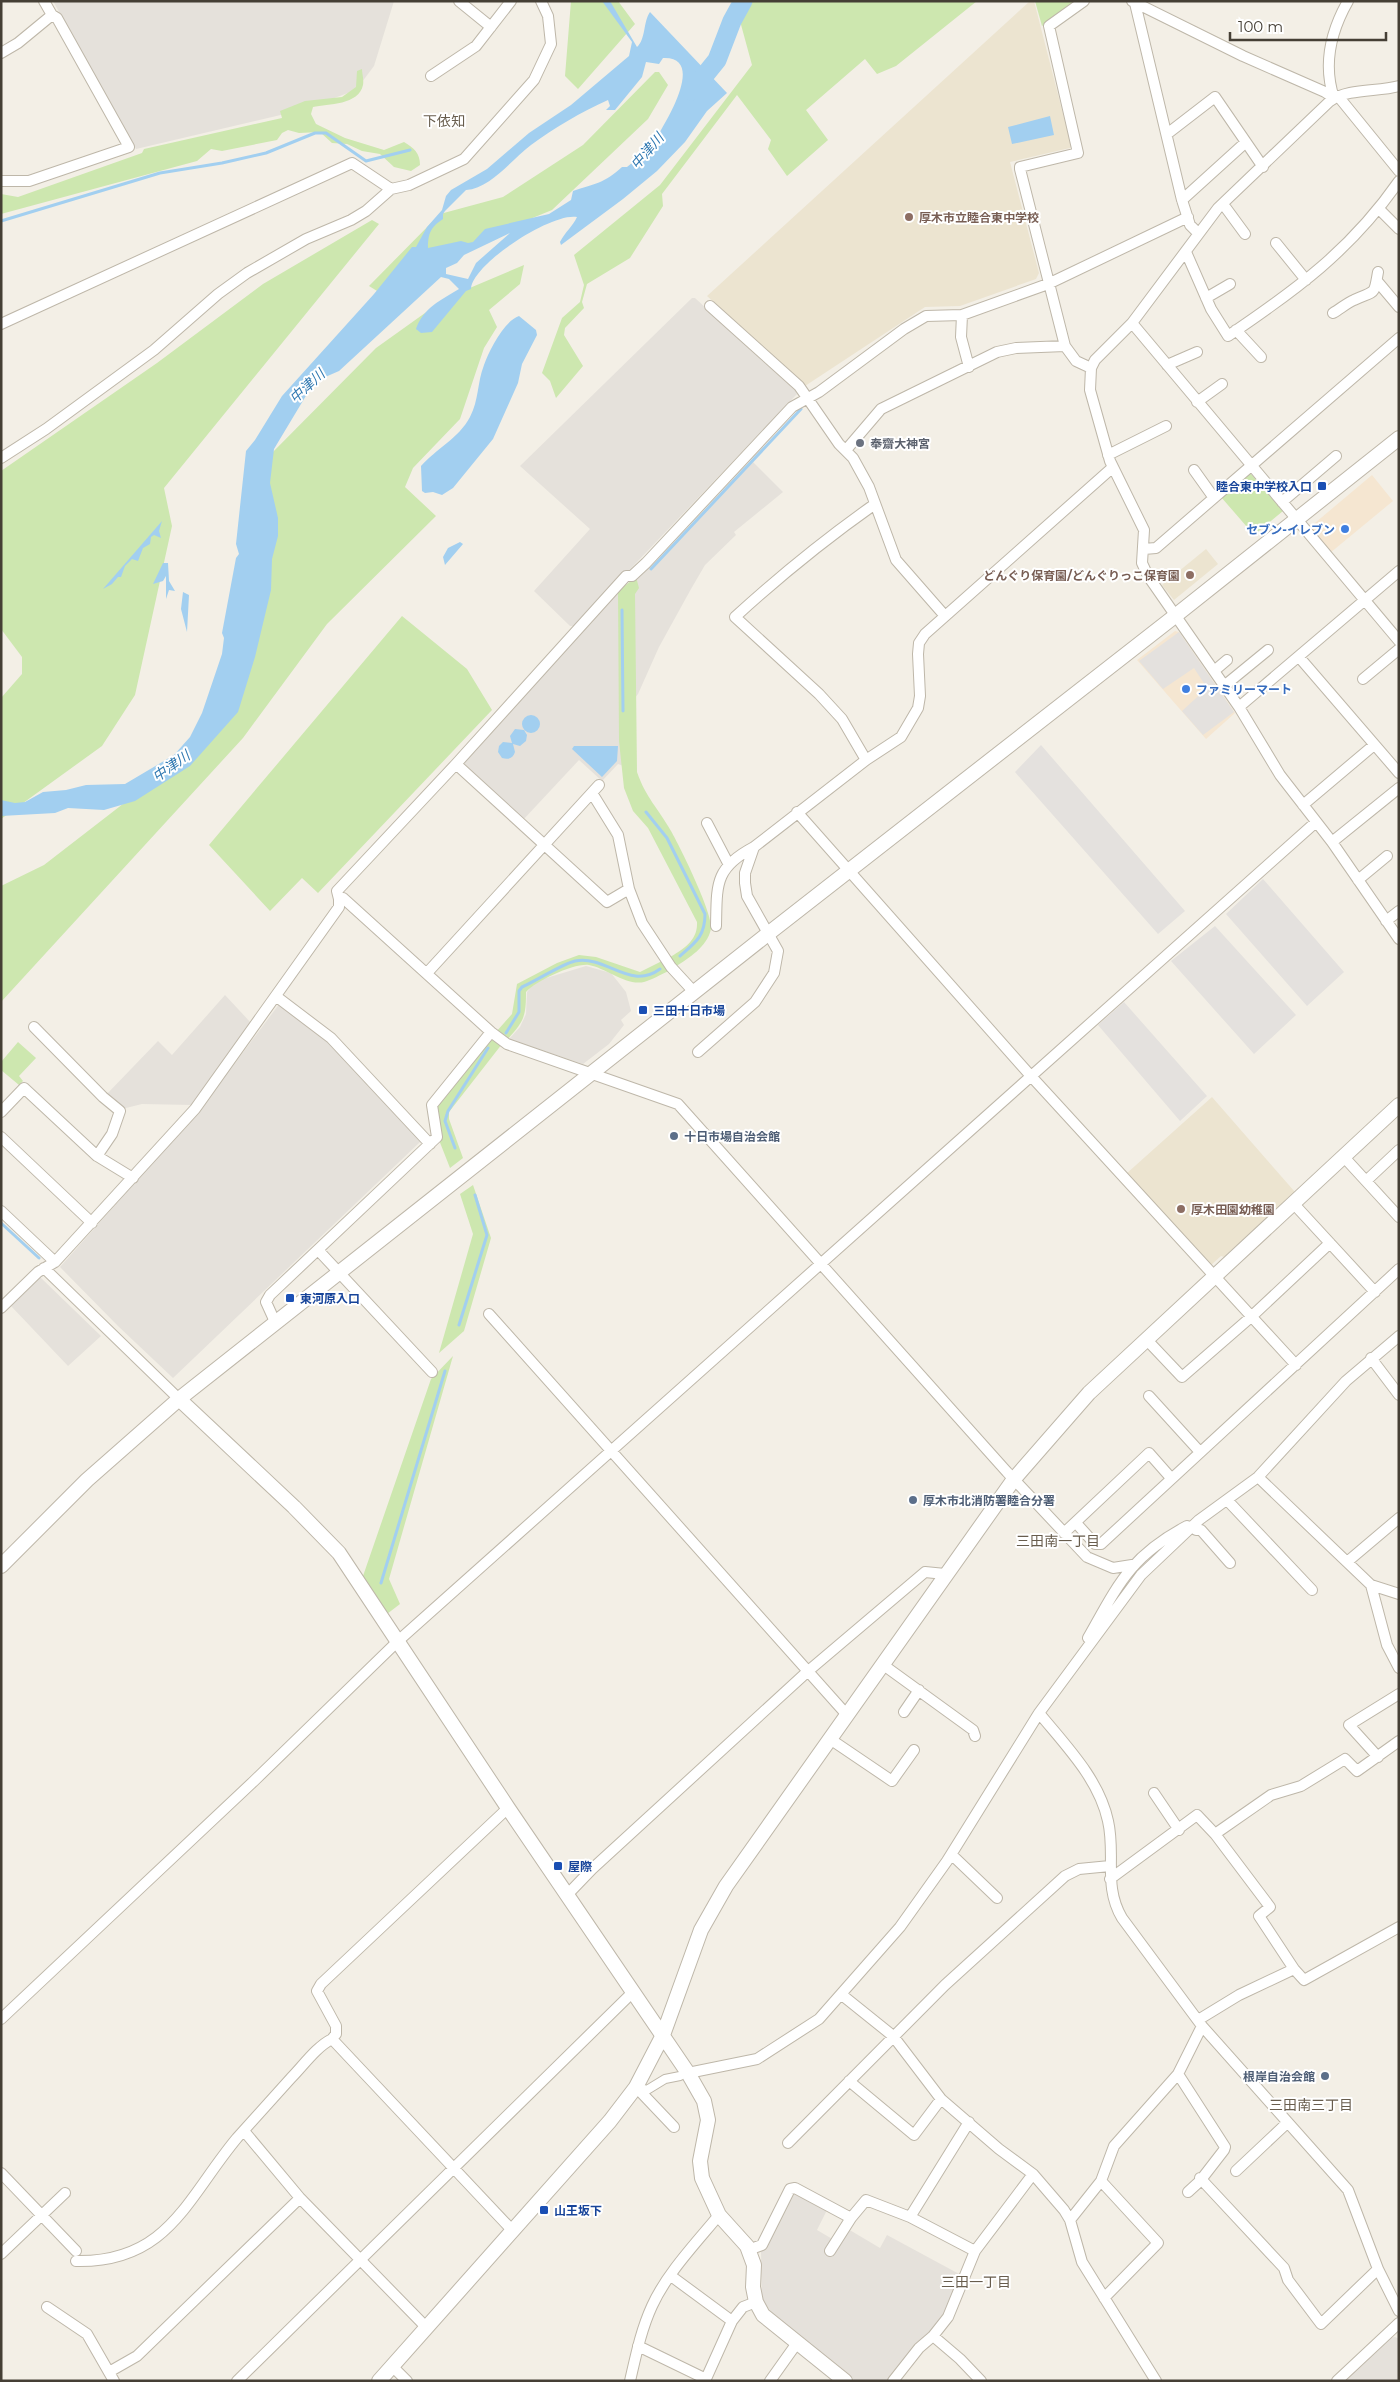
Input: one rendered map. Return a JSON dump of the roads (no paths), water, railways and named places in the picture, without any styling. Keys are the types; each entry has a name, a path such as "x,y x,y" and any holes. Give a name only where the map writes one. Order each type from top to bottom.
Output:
{"street":[{"path":"1,181 29,181 129,147 57,18 52,15 44,1"},
{"path":"459,1 491,27"},
{"path":"430,76 476,46 511,1"},
{"path":"1,458 46,429 154,350 218,294 247,273 306,239 351,220 366,211 391,189 409,185 464,159 534,80 551,44 548,16 541,1"},
{"path":"1084,1 1049,26 1078,153 1020,167 1020,169 1065,346 1076,361 1090,368"},
{"path":"1348,1 1338,22 1328,56 1330,85 1336,97 1399,171"},
{"path":"1134,2 1336,97 1399,87"},
{"path":"1134,2 1182,200 1190,225 1198,233"},
{"path":"1,53 36,29 52,15"},
{"path":"1167,134 1215,97 1263,167"},
{"path":"1336,97 1223,204 1198,233 1186,252 1132,323 1095,360 1090,368 1090,390 1112,468 1144,530 1142,563 1148,576 1239,707 1280,775 1332,842 1399,939"},
{"path":"1182,200 1246,142"},
{"path":"1,324 352,163 391,189"},
{"path":"1186,252 1206,298 1228,336 1306,280 1342,250 1379,209 1399,181"},
{"path":"1223,204 1245,234"},
{"path":"1379,209 1399,229"},
{"path":"1,1308 44,1268 55,1262 195,1109 277,997 339,907 337,891 456,764 626,576 632,576 646,563 792,407 808,398 904,329 926,316 962,315 1048,284 1188,217"},
{"path":"1276,243 1306,280"},
{"path":"1333,313 1355,299 1370,296 1374,291 1378,276 1399,307"},
{"path":"1206,298 1230,284"},
{"path":"710,306 799,386 839,444 853,458 869,487 896,560 945,616"},
{"path":"962,315 961,337 969,367"},
{"path":"1132,323 1399,641"},
{"path":"1236,330 1261,357"},
{"path":"1144,549 1156,548 1399,338"},
{"path":"846,450 881,409 997,352 1016,348 1065,346"},
{"path":"1167,366 1197,352"},
{"path":"1197,402 1222,384"},
{"path":"1108,455 1166,426"},
{"path":"1,1566 87,1480 179,1399 1399,438"},
{"path":"1282,502 1336,456"},
{"path":"716,926 717,886 723,871 866,760 901,737 911,724 918,708 920,696 919,643 925,634 1112,468"},
{"path":"1194,470 1214,498"},
{"path":"866,760 842,719 819,694 736,617 782,574 817,545 875,504"},
{"path":"1239,707 1399,571"},
{"path":"1363,678 1399,649"},
{"path":"1224,686 1268,650"},
{"path":"1299,657 1374,745 1395,762 1399,773"},
{"path":"1214,671 1227,660"},
{"path":"1303,805 1374,745"},
{"path":"456,764 607,902 628,889"},
{"path":"427,973 599,785"},
{"path":"1332,842 1399,788"},
{"path":"592,793 618,835 628,889 642,923 671,967 694,992"},
{"path":"797,812 1030,1074 1296,1365"},
{"path":"1,2020 254,1781 398,1641 822,1263 1030,1074 1316,822"},
{"path":"707,823 730,865"},
{"path":"698,1052 755,1002 774,973 778,951 748,896 745,883 745,873 754,847"},
{"path":"1358,880 1387,856"},
{"path":"339,899 343,898 491,1032 507,1044 590,1075 678,1104 1014,1479 1087,1557 1101,1565 1113,1568 1132,1565"},
{"path":"1386,921 1399,911"},
{"path":"277,997 331,1038 430,1144"},
{"path":"34,1027 45,1043 120,1111 112,1134 97,1156"},
{"path":"276,1324 266,1302 270,1295 437,1137 432,1105 491,1032"},
{"path":"1,1112 24,1088 97,1156 133,1178"},
{"path":"379,2381 425,2326 640,2088 663,2035 701,1930 726,1886 1014,1479 1089,1393 1399,1105"},
{"path":"1,1137 92,1223"},
{"path":"1366,1181 1399,1150"},
{"path":"1343,1156 1399,1217"},
{"path":"1293,1203 1375,1292"},
{"path":"1,1211 55,1262"},
{"path":"1146,1339 1182,1377 1251,1317 1330,1243"},
{"path":"318,1250 432,1372"},
{"path":"44,1268 340,1552 508,1808 663,2035 684,2075 704,2101 708,2120 700,2161 702,2178 719,2215 748,2250 754,2265 753,2287 756,2302 763,2315 845,2381"},
{"path":"1076,1523 1095,1544 1101,1544 1399,1269"},
{"path":"489,1314 847,1715"},
{"path":"640,2088 647,2090 665,2079 757,2059 819,2019 900,1927 952,1855 998,1776 1039,1713 1141,1575 1195,1523 1258,1477 1346,1381 1399,1336"},
{"path":"1371,1358 1399,1395"},
{"path":"1149,1396 1200,1452"},
{"path":"1064,1533 1149,1453 1171,1478"},
{"path":"1258,1477 1371,1585 1399,1594"},
{"path":"1227,1500 1312,1590"},
{"path":"1347,1562 1399,1518"},
{"path":"1195,1523 1196,1530 1201,1530 1230,1563"},
{"path":"1089,1647 1088,1639 1117,1586 1132,1565 1142,1555 1172,1534 1195,1523"},
{"path":"567,1896 592,1869 807,1672 926,1572 945,1574"},
{"path":"1371,1585 1387,1645 1399,1668"},
{"path":"882,1664 973,1730 975,1736"},
{"path":"904,1712 919,1690"},
{"path":"1378,1757 1349,1725 1399,1694"},
{"path":"1039,1713 1100,1794 1109,1823 1110,1879 1115,1906 1122,1918 1200,2023 1348,2190 1378,2269 1399,2311"},
{"path":"830,1739 892,1781 914,1750"},
{"path":"1215,1834 1271,1795 1301,1786 1345,1759 1357,1771 1399,1741"},
{"path":"1154,1793 1179,1830"},
{"path":"1,2173 41,2215 76,2256 117,2258 163,2233 178,2219 244,2131 304,2064 336,2034 336,2026 318,1988 508,1808"},
{"path":"1110,1879 1197,1815 1215,1834 1270,1907 1259,1916 1294,1969 1307,1984 1399,1927"},
{"path":"952,1855 997,1898"},
{"path":"788,2143 945,1985 1065,1876 1079,1869 1110,1866"},
{"path":"1070,2220 1101,2181 1114,2146 1178,2074 1200,2023 1239,1995 1294,1969"},
{"path":"237,2381 455,2169 633,1992"},
{"path":"842,1995 893,2036 941,2100 969,2122 999,2150 1032,2174 1070,2220 1082,2262 1156,2381"},
{"path":"332,2039 512,2229"},
{"path":"1178,2074 1225,2147 1200,2178 1200,2181 1188,2192"},
{"path":"850,2081 914,2135 941,2100"},
{"path":"640,2088 674,2126"},
{"path":"910,2217 969,2122"},
{"path":"1236,2172 1287,2123"},
{"path":"244,2131 300,2198 425,2326"},
{"path":"893,2381 918,2348 933,2336 948,2316 974,2251 1032,2174"},
{"path":"1200,2178 1284,2268 1288,2280 1322,2326 1378,2269"},
{"path":"1101,2181 1158,2242 1104,2298"},
{"path":"748,2250 762,2245 790,2189 795,2188 851,2218"},
{"path":"1,2254 65,2193"},
{"path":"47,2307 87,2334 110,2378 136,2356 300,2198"},
{"path":"830,2251 851,2218 866,2200 910,2217 974,2251"},
{"path":"630,2381 638,2346 652,2305 671,2276 719,2215"},
{"path":"671,2276 732,2321"},
{"path":"638,2346 706,2380 732,2321 743,2307 756,2302"},
{"path":"1337,2381 1398,2327"},
{"path":"933,2336 960,2359 981,2381"},
{"path":"770,2381 797,2343"},
{"path":"392,2366 407,2381"}],"water":[{"path":"602,1 610,1 637,47 642,40 650,12 727,93 707,111 685,142 657,171 561,245 562,238 577,217 565,218 550,223 533,231 498,254 484,266 471,289 466,291 432,332 421,333 416,329 423,315 433,305 459,289 449,279 441,277 339,371 323,378 307,394 274,449 270,483 278,518 278,536 272,559 271,590 255,657 238,712 190,766 135,801 104,810 68,808 55,813 1,816 1,800 15,803 25,802 43,792 66,790 86,785 125,784 174,755 190,737 202,713 222,654 224,638 222,633 236,558 239,554 236,544 246,451 255,440 282,396 374,294 412,247 416,247 427,227 442,210 446,196 451,190 487,169 529,133 571,105 629,56 632,42","holes":["663,58 675,60 681,66 683,76 681,88 660,132 650,141 646,150 627,167 622,167 610,177 599,182 573,191 571,200 549,214 485,229 473,242 461,241 428,248 433,228 443,219 445,211 466,190 475,188 493,179 531,145 578,115 608,100 610,106 606,110 615,110 642,77 646,62 659,64","510,233 476,263 468,279 446,274 446,268 457,263 464,255"]},
{"path":"1050,116 1054,135 1012,144 1008,127"},
{"path":"519,316 536,330 537,335 522,364 518,383 493,439 453,488 442,495 433,492 425,493 422,491 421,466 460,431 470,417 489,352 508,324"},
{"path":"162,521 159,531 161,538 154,535 151,537 150,544 143,548 138,561 132,559 125,566 121,577 118,577 112,584 103,589"},
{"path":"460,542 463,544 445,565 443,557 448,548"},
{"path":"163,563 168,563 169,581 175,591 169,590 166,599 166,576 163,581 153,584"},
{"path":"183,592 189,595 187,632 181,609"},
{"path":"531,715 537,718 540,724 537,730 531,733 525,730 522,724 525,718"},
{"path":"515,729 524,730 527,735 526,741 520,746 513,744 515,752 513,756 509,759 502,758 498,752 499,746 503,742 512,743 510,736"},
{"path":"574,746 618,746 617,761 602,777 572,749"}],"waterway":[{"name":"中津川","path":"692,91 717,60 732,21 743,1"},
{"path":"1,221 160,173 222,163 266,153 315,133 326,133 366,161 410,150"},
{"path":"651,569 801,409"},
{"path":"622,610 623,711"},
{"path":"646,812 667,838 705,914 705,922 701,933 691,947 680,956"},
{"path":"506,1033 519,1012 519,991 522,987 570,963 575,961 598,963 628,975 639,976 649,975 660,969"},
{"path":"455,1148 445,1121 448,1111 488,1048"},
{"path":"459,1325 487,1235 475,1195"},
{"path":"1,1223 39,1258"},
{"path":"381,1583 445,1371"}],"place":[{"name":"厚木市立睦合東中学校","path":"909,217"},
{"name":"奉齋大神宮","path":"860,443"},
{"name":"睦合東中学校入口","path":"1322,486"},
{"name":"セブン-イレブン","path":"1345,529"},
{"name":"どんぐり保育園/どんぐりっこ保育園","path":"1190,575"},
{"name":"ファミリーマート","path":"1186,689"},
{"name":"三田十日市場","path":"643,1010"},
{"name":"十日市場自治会館","path":"674,1136"},
{"name":"厚木田園幼稚園","path":"1181,1209"},
{"name":"東河原入口","path":"290,1298"},
{"name":"厚木市北消防署睦合分署","path":"913,1500"},
{"name":"屋際","path":"558,1866"},
{"name":"根岸自治会館","path":"1325,2076"},
{"name":"山王坂下","path":"544,2210"}],"district":[{"name":"下依知","path":"444,121"},
{"name":"三田南一丁目","path":"1058,1541"},
{"name":"三田南三丁目","path":"1311,2105"},
{"name":"三田一丁目","path":"976,2282"}]}
